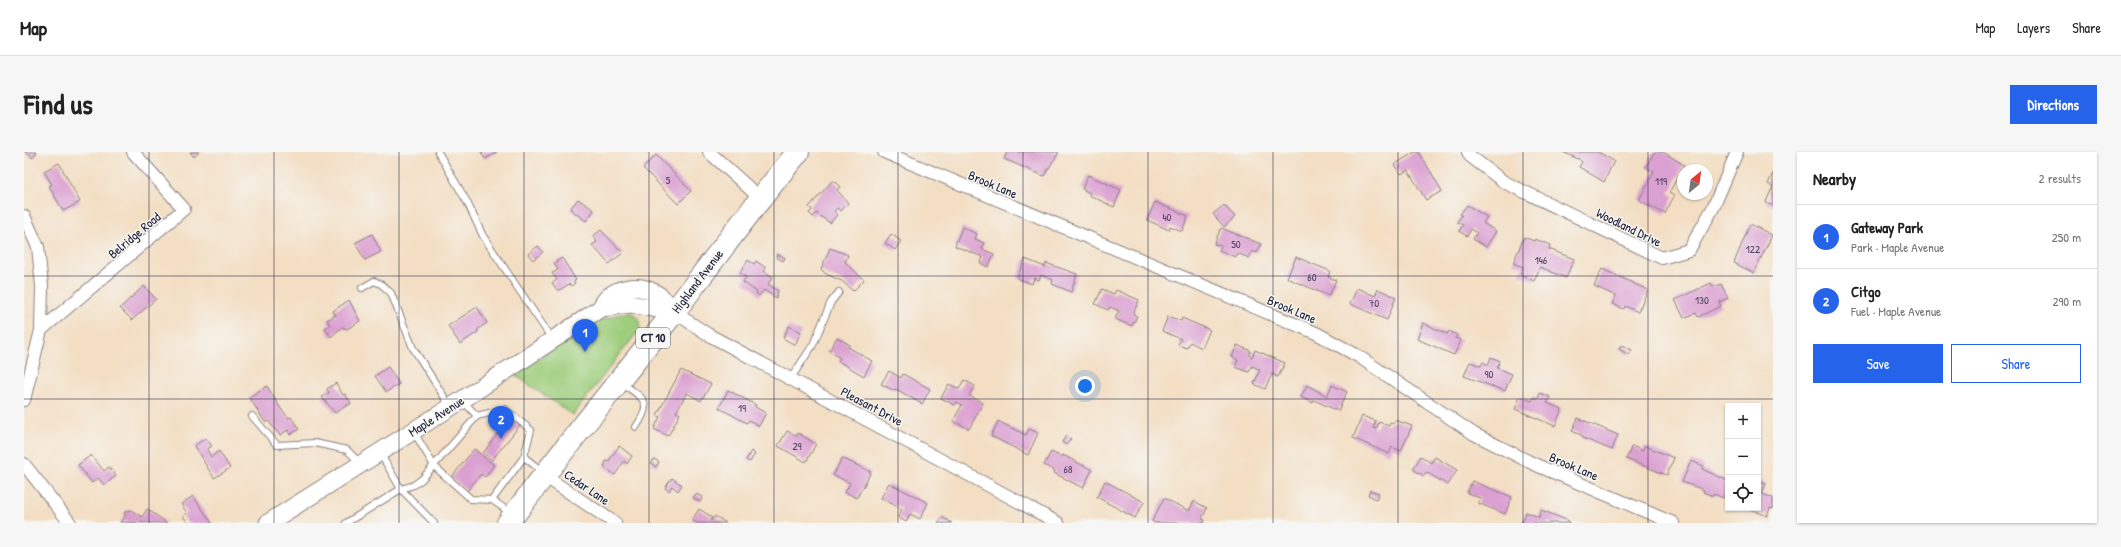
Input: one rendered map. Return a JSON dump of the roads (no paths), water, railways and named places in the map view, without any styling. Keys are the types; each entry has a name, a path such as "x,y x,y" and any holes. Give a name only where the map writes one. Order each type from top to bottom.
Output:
{"highway":[{"name":"Highland Avenue","path":"511,519 544,474 674,312 760,198 798,152"}],"street":[{"name":"Belridge Road","path":"41,330 184,209 133,152"},
{"path":"710,152 760,198"},
{"name":"Brook Lane","path":"884,152 1316,333 1358,356 1474,434 1534,464 1673,523"},
{"name":"Woodland Drive","path":"1468,152 1470,156 1504,182 1662,258 1689,250 1713,208 1737,152"},
{"path":"24,216 38,247 42,286 41,330 24,400"},
{"name":"Maple Avenue","path":"268,523 413,431 601,308 640,305 674,312"},
{"name":"Pleasant Drive","path":"674,312 710,335 1058,523"},
{"path":"24,464 70,523"},
{"name":"Cedar Lane","path":"544,474 615,523"}],"lane":[{"path":"438,152 467,202 483,236 552,339"},
{"path":"362,288 374,281 381,284 391,293 413,348 456,403 477,416"},
{"path":"791,378 813,345 831,302 839,292"},
{"path":"619,380 644,400 646,407 643,416 636,427"},
{"path":"346,523 401,489 414,485 434,466 477,416 505,409 531,430 524,457 492,500"},
{"path":"252,416 277,445 315,443 347,450 361,464"},
{"path":"413,431 434,466 471,499 492,500 511,519"},
{"path":"380,452 401,489 434,523"},
{"path":"524,457 544,474"}],"place":[{"name":"Gateway Park","path":"585,352"},
{"name":"Citgo","path":"501,439"}]}
